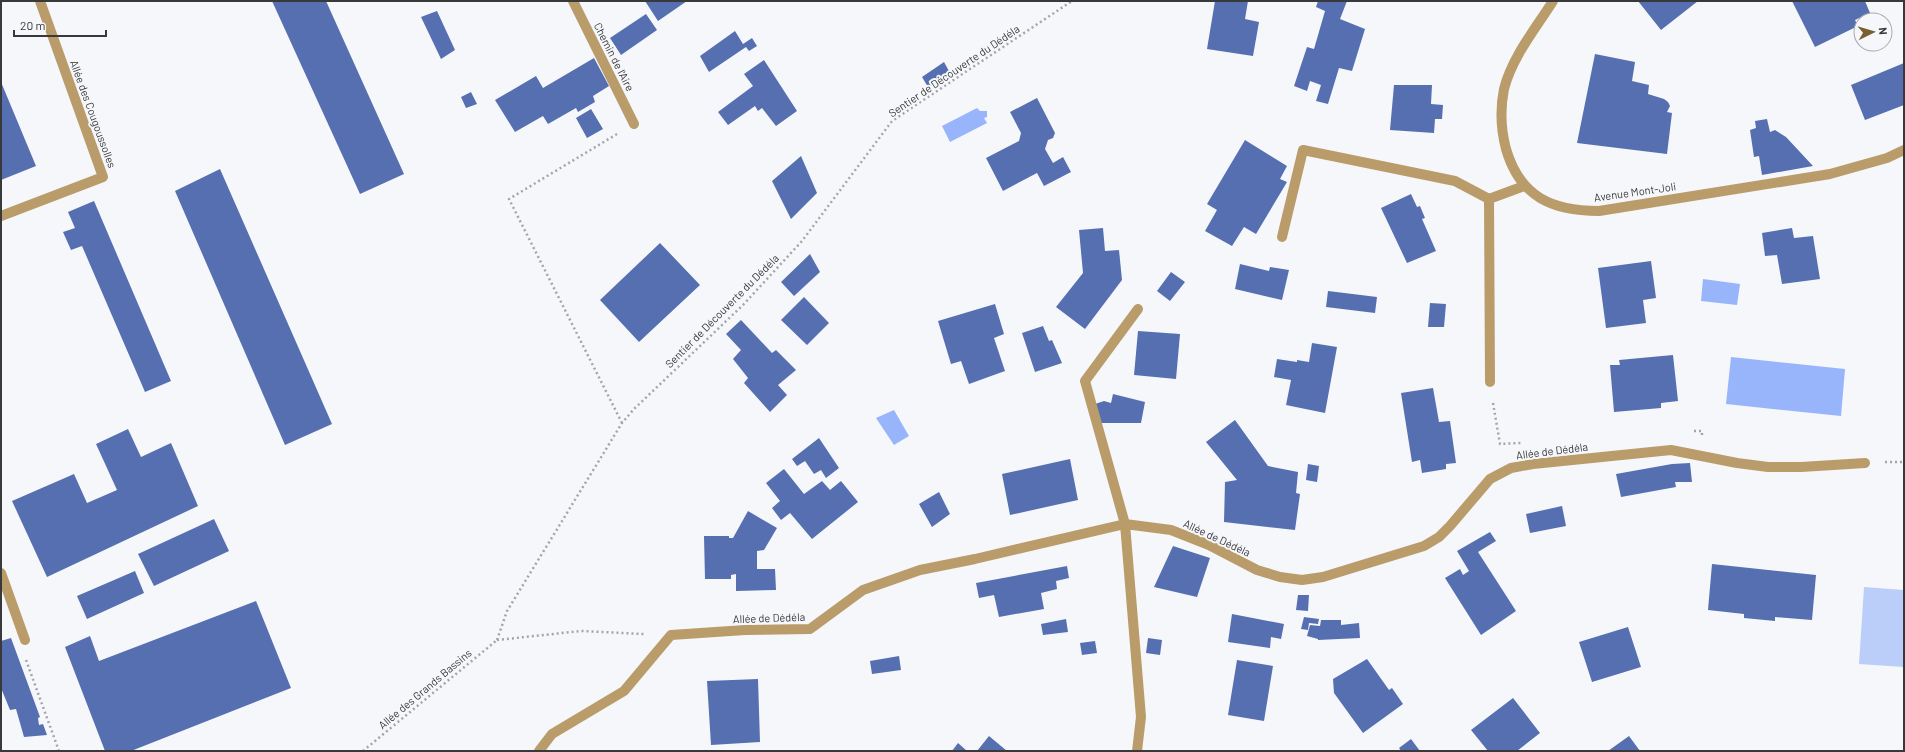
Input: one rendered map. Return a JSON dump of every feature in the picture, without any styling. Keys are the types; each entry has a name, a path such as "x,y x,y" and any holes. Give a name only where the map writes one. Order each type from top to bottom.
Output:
{"street":[{"name":"Allée des Cougoussolles","path":"1,216 103,177 40,1"},
{"name":"Chemin de l'Aire","path":"573,1 634,124"},
{"name":"Avenue Mont-Joli","path":"1553,1 1517,58 1504,88 1501,109 1502,136 1511,166 1524,186 1552,204 1578,211 1599,211 1830,174 1887,158 1904,150"},
{"path":"1282,237 1303,150 1455,181 1489,199 1524,186"},
{"path":"1489,199 1490,382"},
{"path":"1137,751 1141,717 1125,524 1085,381 1138,308"},
{"name":"Allée de Dédéla","path":"671,635 745,630 810,629 863,590 920,570 975,559 1125,524 1171,530 1209,545 1257,570 1280,577 1302,580 1323,577 1358,568 1424,546 1439,537 1450,526 1490,479 1511,468 1671,450 1737,463 1768,467 1801,467 1865,463"},
{"path":"1,573 25,640"},
{"path":"538,751 552,734 624,691 671,635"}],"path":[{"name":"Sentier de Découverte du Dédéla","path":"497,640 507,611 622,423 634,409 743,305 802,241 892,122 1072,1"},
{"path":"622,423 509,199 634,124"},
{"path":"1490,382 1500,444 1523,442"},
{"path":"1687,432 1702,431"},
{"path":"497,640 581,631 671,635"},
{"path":"25,640 26,664 59,751"},
{"name":"Allée des Grands Bassins","path":"363,751 497,640"}],"shaded area":[{"path":"1864,587 1904,590 1904,667 1859,664"}],"water":[{"path":"977,108 980,111 987,111 987,117 984,118 987,123 950,142 942,126"},
{"path":"1703,279 1740,284 1737,305 1701,301"},
{"path":"1731,357 1845,369 1841,416 1726,404"},
{"path":"894,410 909,436 894,445 876,418"}],"building":[{"path":"272,1 326,1 404,174 360,194"},
{"path":"645,1 687,1 658,21"},
{"path":"1215,1 1248,1 1245,19 1259,22 1253,56 1207,49"},
{"path":"1318,1 1347,1 1340,19 1365,29 1352,71 1339,68 1328,104 1316,101 1321,85 1310,81 1307,91 1294,86 1307,47 1314,49 1325,11 1316,7"},
{"path":"1638,1 1698,1 1661,30"},
{"path":"1792,1 1865,1 1870,12 1853,12 1853,28 1815,47"},
{"path":"437,11 455,50 441,59 421,17"},
{"path":"646,14 657,30 621,55 610,38"},
{"path":"735,31 743,44 752,38 757,46 749,51 746,47 709,72 700,56"},
{"path":"1595,54 1635,62 1632,81 1649,85 1648,94 1664,99 1668,102 1670,106 1667,112 1672,113 1667,154 1577,143"},
{"path":"594,58 609,86 593,96 595,102 578,112 576,108 548,124 543,116 515,132 495,100 536,76 543,88"},
{"path":"764,60 797,111 776,126 762,108 758,111 755,106 728,125 718,112 753,86 744,74"},
{"path":"944,62 950,73 928,87 922,77"},
{"path":"1904,63 1904,105 1865,120 1851,85"},
{"path":"1,82 36,166 1,180"},
{"path":"1394,85 1432,85 1431,104 1443,105 1442,119 1435,119 1434,133 1390,130"},
{"path":"471,92 477,104 466,108 461,97"},
{"path":"1037,98 1055,133 1053,138 1048,140 1045,149 1053,163 1063,157 1071,172 1044,186 1037,173 1003,191 986,158 1019,141 1021,133 1010,112"},
{"path":"591,109 603,129 587,138 576,118"},
{"path":"1767,119 1770,132 1775,130 1786,137 1813,166 1762,175 1759,156 1754,157 1750,130 1756,128 1755,121"},
{"path":"1245,140 1287,166 1280,179 1287,182 1256,234 1244,227 1232,246 1205,231 1217,210 1207,204"},
{"path":"801,156 817,193 791,219 772,181"},
{"path":"220,169 332,424 285,445 175,191"},
{"path":"1411,194 1417,207 1420,206 1425,218 1422,219 1436,251 1407,263 1381,208"},
{"path":"94,201 171,381 145,392 82,246 71,250 63,232 75,228 68,212"},
{"path":"1103,228 1105,251 1119,250 1122,280 1085,329 1056,307 1083,273 1079,230"},
{"path":"1792,228 1794,238 1813,236 1820,279 1782,284 1777,255 1765,256 1762,233"},
{"path":"660,243 700,285 639,342 600,300"},
{"path":"810,254 820,272 794,296 781,282"},
{"path":"1651,261 1656,298 1643,300 1646,323 1606,328 1598,268"},
{"path":"1240,264 1269,271 1270,267 1289,270 1282,300 1235,289"},
{"path":"1171,272 1185,282 1170,301 1157,291"},
{"path":"1328,291 1377,297 1375,313 1326,307"},
{"path":"804,297 829,323 807,345 781,320"},
{"path":"1430,303 1446,304 1444,327 1428,327"},
{"path":"995,304 1004,334 994,338 1005,371 969,384 961,361 951,364 938,321"},
{"path":"741,320 772,353 776,350 796,370 778,385 787,395 770,412 744,383 748,378 733,359 741,350 726,334"},
{"path":"1043,326 1049,341 1052,340 1062,363 1035,372 1022,333"},
{"path":"1138,331 1180,334 1176,379 1134,375"},
{"path":"1312,343 1337,347 1325,413 1286,405 1291,380 1274,377 1277,359 1309,362"},
{"path":"1673,355 1678,401 1661,403 1661,408 1614,412 1610,365 1620,365 1619,360"},
{"path":"1433,388 1439,422 1450,421 1456,463 1446,464 1446,469 1422,473 1420,460 1412,462 1401,393"},
{"path":"1113,394 1145,402 1141,423 1101,423 1095,404 1104,401 1111,403"},
{"path":"1235,420 1268,466 1298,472 1296,493 1300,494 1295,530 1224,522 1225,482 1237,480 1206,442"},
{"path":"128,429 141,457 171,443 198,506 47,577 12,501 74,474 87,503 117,490 96,444"},
{"path":"819,438 839,468 826,478 821,470 814,474 805,461 797,466 792,459"},
{"path":"1070,459 1078,500 1010,515 1002,474"},
{"path":"1690,463 1692,482 1675,482 1676,487 1621,497 1616,474 1672,464"},
{"path":"1308,464 1319,466 1317,482 1306,480"},
{"path":"784,469 804,494 822,481 830,490 841,481 858,502 812,539 790,513 781,520 772,508 780,501 766,483"},
{"path":"939,492 950,514 932,527 919,504"},
{"path":"1562,506 1566,526 1530,533 1526,514"},
{"path":"748,511 777,528 764,550 757,551 757,569 775,569 776,590 736,591 736,574 731,575 731,579 705,579 704,536 729,536 729,538 733,538"},
{"path":"214,519 229,551 154,586 138,554"},
{"path":"1490,532 1496,541 1478,552 1516,611 1481,635 1445,578 1460,569 1463,575 1469,571 1457,551"},
{"path":"1173,546 1210,558 1197,597 1154,587"},
{"path":"1712,564 1816,575 1812,620 1775,617 1775,621 1744,618 1744,614 1708,610"},
{"path":"1067,566 1069,578 1056,581 1057,589 1041,593 1044,609 999,617 994,595 979,598 976,583"},
{"path":"135,571 144,593 87,619 77,596"},
{"path":"1298,595 1309,595 1308,611 1296,610"},
{"path":"256,601 291,688 131,751 105,751 65,647 90,636 99,661"},
{"path":"1232,614 1284,624 1281,639 1271,637 1270,648 1228,642"},
{"path":"1304,617 1319,619 1318,624 1309,623 1308,630 1301,629"},
{"path":"1066,619 1068,632 1043,635 1041,624"},
{"path":"1321,620 1341,620 1341,625 1359,623 1360,638 1318,640 1307,636 1310,625 1320,626"},
{"path":"1628,627 1641,667 1592,682 1579,642"},
{"path":"11,638 40,717 38,718 39,725 43,724 47,735 24,737 16,709 10,710 1,688 1,641"},
{"path":"1148,638 1162,640 1160,655 1146,653"},
{"path":"1095,641 1097,653 1082,655 1080,643"},
{"path":"899,656 901,670 872,674 870,661"},
{"path":"1367,659 1389,690 1392,688 1403,704 1363,733 1334,693 1333,679"},
{"path":"1237,660 1273,666 1264,721 1228,715"},
{"path":"758,679 760,742 711,745 707,681"},
{"path":"1513,698 1540,733 1517,751 1488,751 1471,730"},
{"path":"989,736 1007,751 977,751"},
{"path":"1629,736 1640,751 1608,751"},
{"path":"1411,739 1420,751 1401,751 1399,748"},
{"path":"958,743 967,751 952,751"}]}
